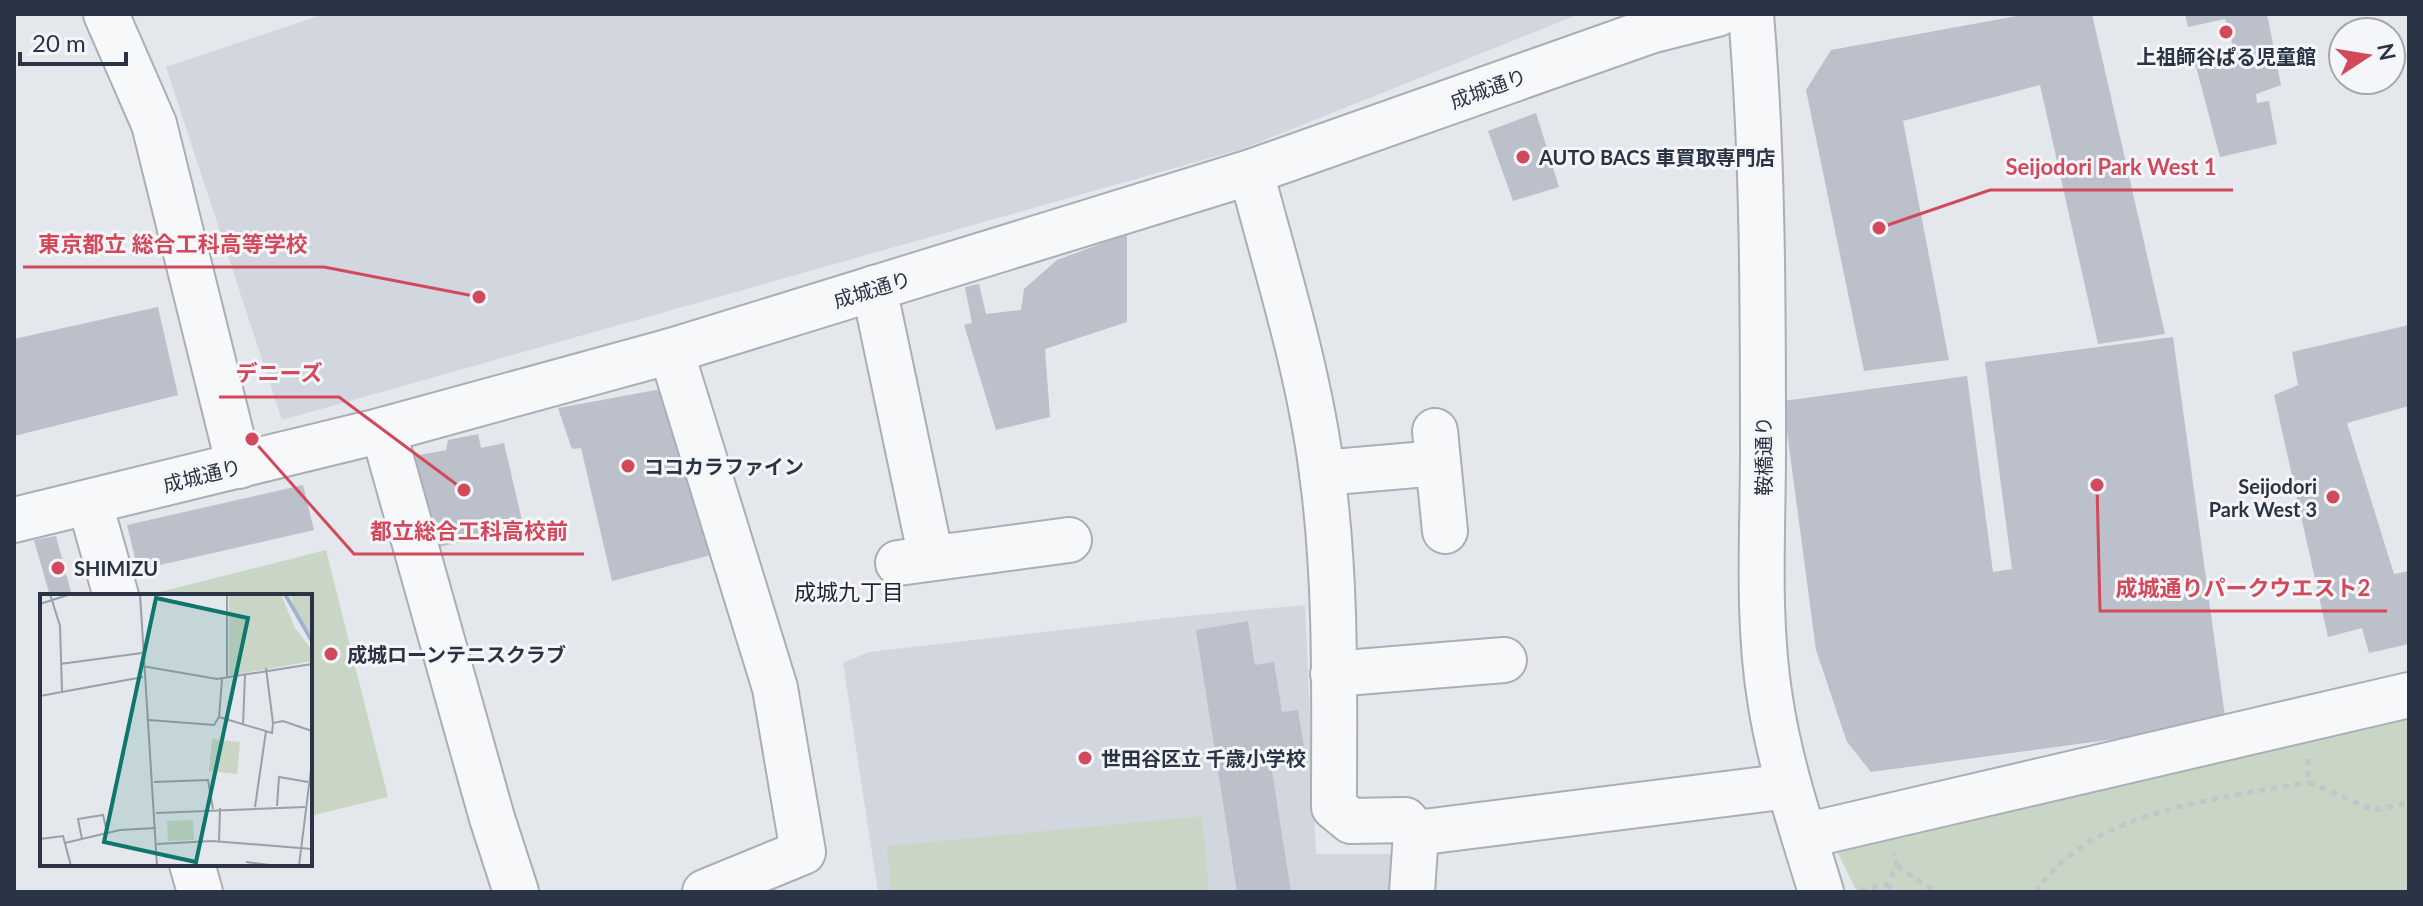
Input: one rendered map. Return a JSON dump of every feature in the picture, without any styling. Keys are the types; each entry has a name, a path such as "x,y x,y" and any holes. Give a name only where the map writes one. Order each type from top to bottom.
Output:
{"street":[{"path":"106,14 154,124 239,466"},
{"name":"成城通り","path":"14,520 90,504 383,430 671,351 1251,172 1647,22 1717,14"},
{"name":"鞍橋通り","path":"1751,14 1757,84 1763,347 1765,648 1770,698 1789,786 1821,892"},
{"path":"1251,172 1302,365 1322,473 1333,602 1334,807 1351,821 1405,820 1416,833 1412,892"},
{"path":"874,288 914,561 1069,540"},
{"path":"671,351 775,688 803,852 705,892"},
{"path":"383,430 492,818 516,892"},
{"path":"1322,473 1437,447 1445,531"},
{"path":"90,504 115,594"},
{"path":"1333,674 1504,660"},
{"path":"1804,836 2409,695"},
{"path":"1416,833 1789,786"},
{"path":"193,866 200,892"}],"path":[{"path":"2307,718 2308,782"},
{"path":"2036,892 2045,879 2090,841 2150,813 2308,782 2374,810 2409,803"},
{"path":"1887,817 1897,866 1887,885"},
{"path":"1897,866 1936,892"},
{"path":"1847,892 1887,885 1897,892"}],"shaded area":[{"path":"324,14 1580,14 1242,149 282,420 166,67"},
{"name":"世田谷区立 千歳小学校","path":"1305,605 1316,854 1396,854 1393,892 878,892 843,663 869,652"}],"green space":[{"name":"成城ローンテニスクラブ","path":"326,550 388,797 312,816 312,594 152,594"},
{"path":"2409,708 2409,892 1857,892 1836,849"},
{"path":"1202,816 1209,892 891,892 887,846"}],"building":[{"path":"2028,14 2092,14 2165,334 2098,344 2040,85 1903,121 1949,360 1864,371 1806,90 1831,50"},
{"path":"2185,14 2267,14 2281,85 2256,94 2257,103 2269,101 2277,144 2220,157 2194,59 2234,49 2225,19 2188,27"},
{"path":"1536,113 1559,187 1513,201 1488,131"},
{"path":"1127,234 1127,322 1045,349 1050,417 996,430 964,325 972,323 965,287 979,284 986,314 1021,310 1024,289 1057,260"},
{"path":"158,307 178,395 14,436 14,339"},
{"name":"Seijodori Park West 3","path":"2409,325 2409,406 2347,423 2394,574 2409,571 2409,644 2369,653 2362,628 2328,637 2274,395 2298,385 2292,352"},
{"path":"2173,337 2226,724 1871,772 1847,742 1816,650 1783,401 1967,376 1993,572 2012,569 1985,362"},
{"path":"667,388 711,555 612,581 581,448 572,449 558,408"},
{"path":"478,434 481,448 504,443 524,529 433,548 415,456 446,450 448,440"},
{"path":"303,485 314,530 138,570 127,525"},
{"path":"56,536 71,594 49,594 34,540"},
{"path":"1248,621 1255,665 1274,662 1282,712 1298,710 1306,759 1271,765 1291,892 1237,892 1196,630"}],"place":[{"name":"上祖師谷ぱる児童館","path":"2226,32"},
{"name":"AUTO BACS 車買取専門店","path":"1523,157"},
{"name":"Seijodori Park West 1","path":"1879,228"},
{"name":"東京都立 総合工科高等学校","path":"479,297"},
{"name":"都立総合工科高校前","path":"252,439"},
{"name":"ココカラファイン","path":"628,466"},
{"name":"成城通りパークウエスト2","path":"2097,485"},
{"name":"デニーズ","path":"464,490"},
{"name":"Seijodori Park West 3","path":"2333,497"},
{"name":"SHIMIZU","path":"58,568"},
{"name":"成城ローンテニスクラブ","path":"331,654"},
{"name":"世田谷区立 千歳小学校","path":"1085,758"}],"district":[{"name":"成城九丁目","path":"849,591"}]}
